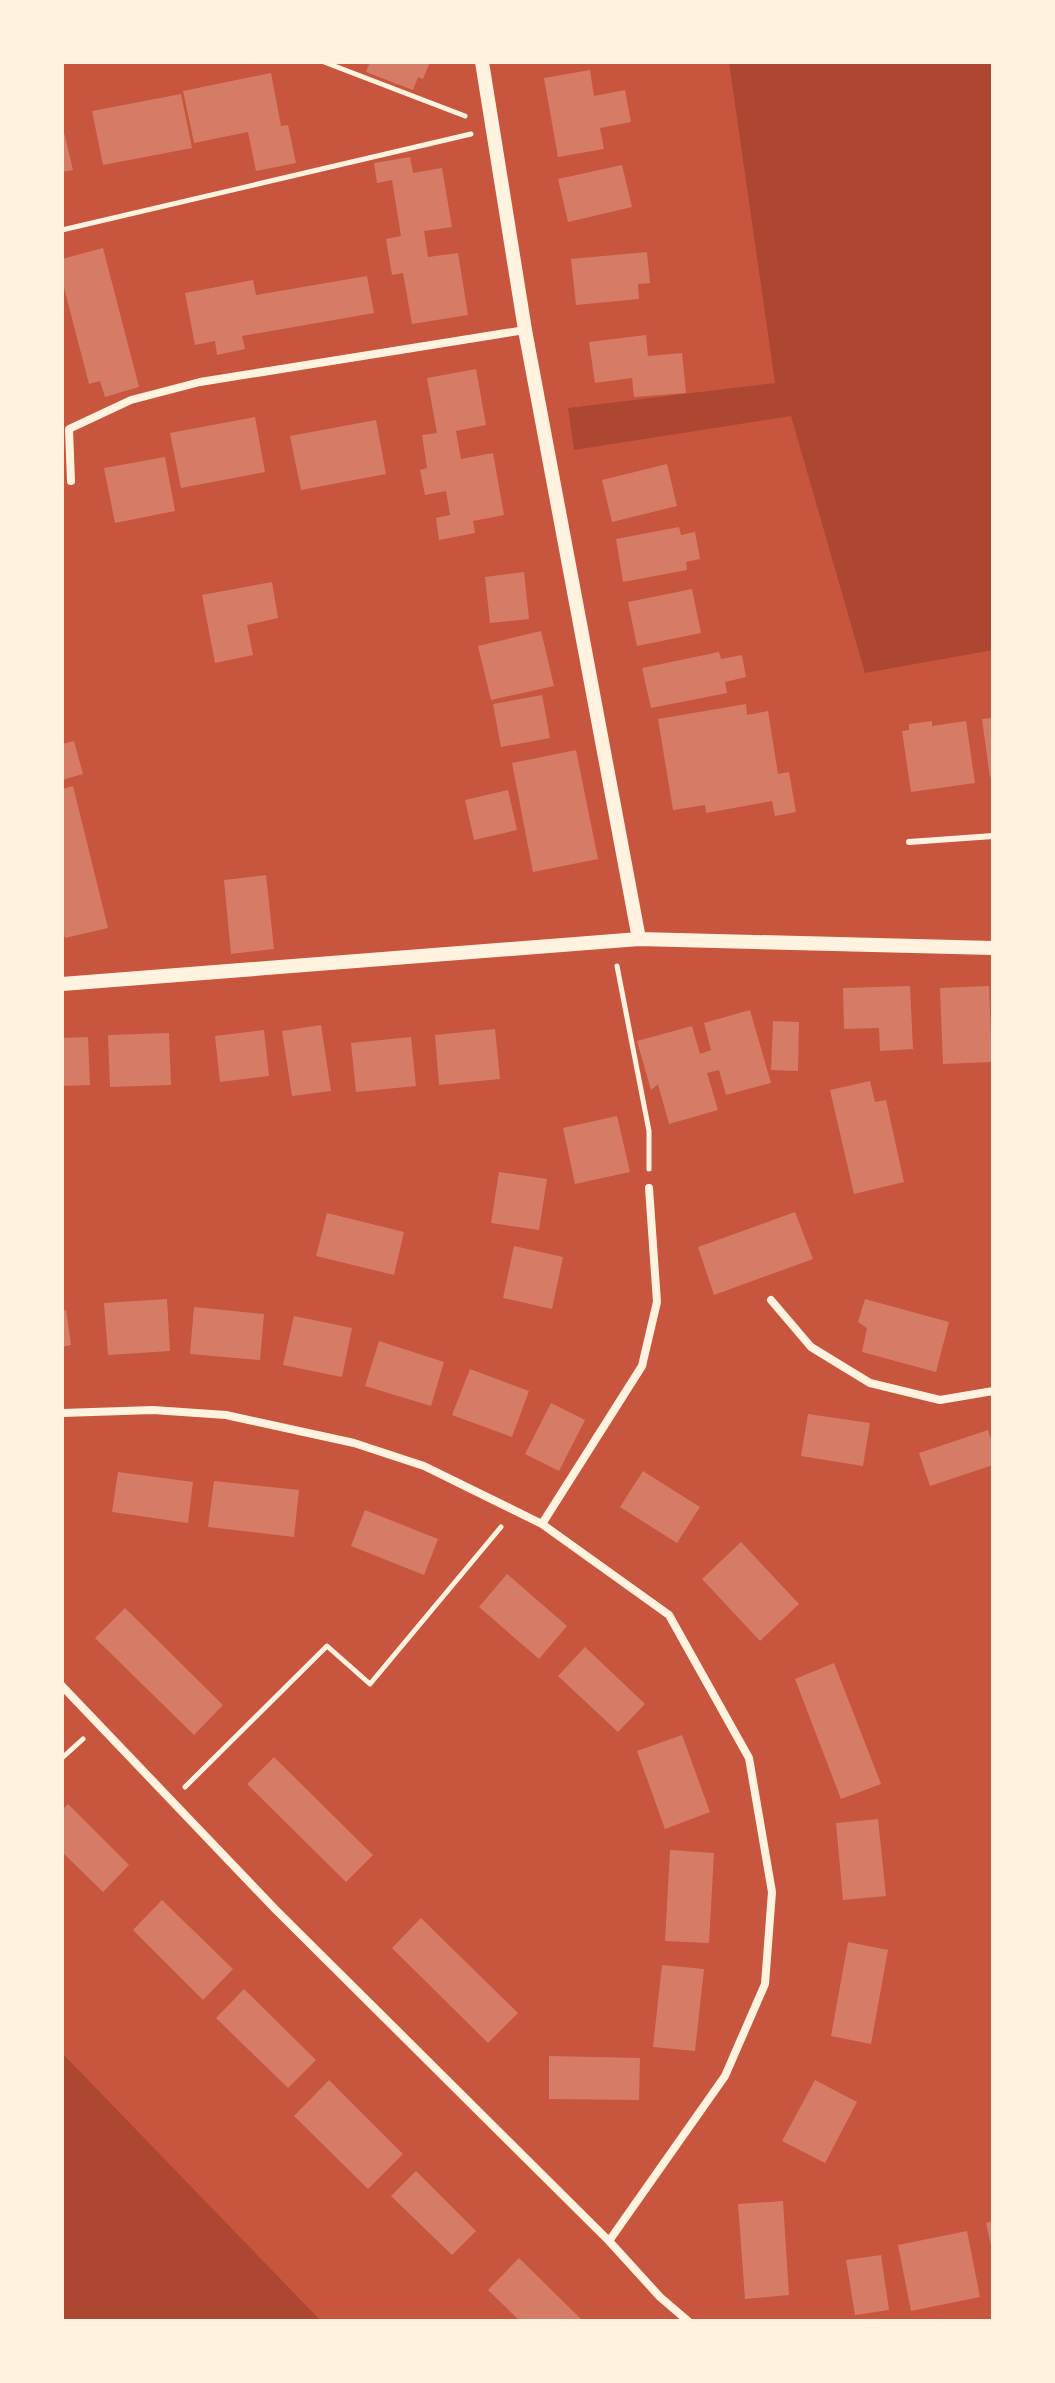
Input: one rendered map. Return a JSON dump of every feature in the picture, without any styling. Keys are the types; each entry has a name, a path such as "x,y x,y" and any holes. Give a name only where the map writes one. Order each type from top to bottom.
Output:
{"street":[{"path":"482,62 525,330 639,939"},
{"path":"69,429 131,400 200,382 525,330"},
{"path":"62,419 69,429 71,481"},
{"path":"62,984 639,939 993,948"},
{"path":"542,1524 642,1366 657,1302 649,1188"},
{"path":"771,1300 811,1347 870,1383 940,1400 993,1391"},
{"path":"62,1413 153,1410 240,1418 354,1443 424,1466 542,1524 669,1615 749,1758 772,1892 765,1984 725,2076 609,2241"},
{"path":"62,1686 457,2092 609,2241 660,2297 688,2321"}],"lane":[{"path":"909,842 993,836"}],"path":[{"path":"324,62 491,125"},
{"path":"62,230 491,125"},
{"path":"613,941 627,1030 649,1131 649,1188"},
{"path":"171,1800 327,1646 370,1684 515,1511"}],"shaded area":[{"path":"729,62 993,62 993,650 865,673 791,416 574,450 568,408 775,383"},
{"path":"62,2053 321,2321 62,2321"}],"building":[{"path":"370,62 430,62 423,79 418,77 413,90 366,72"},
{"path":"590,70 594,96 625,90 631,122 600,128 604,149 558,157 544,78"},
{"path":"271,73 281,126 288,125 296,163 256,171 248,132 194,143 183,91"},
{"path":"181,94 192,148 103,165 92,111"},
{"path":"62,124 73,170 62,172"},
{"path":"410,157 413,173 442,168 452,227 424,231 428,257 458,253 468,315 412,324 403,273 392,275 386,239 401,236 392,180 377,183 374,163"},
{"path":"622,165 632,207 568,222 558,179"},
{"path":"103,248 139,387 105,397 100,381 89,384 62,280 62,259"},
{"path":"647,252 650,283 638,284 639,299 576,305 571,259"},
{"path":"367,276 374,313 242,336 245,349 217,355 215,341 195,345 185,293 253,280 256,295"},
{"path":"646,335 648,356 682,353 686,393 634,397 632,378 595,383 589,342"},
{"path":"476,369 486,425 456,431 461,459 493,453 504,515 473,521 475,533 439,540 436,518 450,515 446,491 425,495 420,470 427,468 422,435 437,433 427,378"},
{"path":"255,417 265,472 181,488 170,433"},
{"path":"376,420 386,474 301,490 290,436"},
{"path":"165,457 175,511 115,523 104,468"},
{"path":"667,464 677,506 612,522 602,480"},
{"path":"679,527 681,535 695,532 700,559 686,562 687,570 623,582 616,539"},
{"path":"524,572 529,619 490,623 485,577"},
{"path":"272,582 278,618 247,625 253,655 215,663 202,595"},
{"path":"692,589 701,633 637,646 628,602"},
{"path":"541,631 554,686 491,700 478,646"},
{"path":"719,652 721,659 742,655 746,677 725,682 727,693 651,708 642,668"},
{"path":"542,695 550,738 501,747 493,704"},
{"path":"746,704 747,715 768,711 778,774 789,772 796,812 775,816 772,801 706,813 705,805 673,810 658,719"},
{"path":"993,718 993,776 990,777 982,719"},
{"path":"932,721 932,726 966,721 975,783 911,792 902,731 909,730 909,724"},
{"path":"74,741 83,774 62,780 62,744"},
{"path":"576,750 598,859 533,872 512,763"},
{"path":"73,786 108,928 65,938 62,925 62,789"},
{"path":"508,790 517,830 474,840 465,800"},
{"path":"266,875 274,949 231,954 224,880"},
{"path":"910,986 913,1049 880,1051 879,1028 844,1029 843,988"},
{"path":"989,986 992,1062 943,1064 940,988"},
{"path":"750,1010 771,1083 726,1095 719,1070 707,1073 718,1110 669,1124 658,1084 651,1090 637,1041 692,1026 700,1054 711,1050 704,1023"},
{"path":"773,1021 799,1022 798,1071 771,1070"},
{"path":"321,1025 331,1091 292,1096 282,1031"},
{"path":"495,1029 500,1079 439,1085 435,1035"},
{"path":"264,1030 269,1076 220,1082 215,1036"},
{"path":"169,1033 171,1085 110,1087 108,1035"},
{"path":"88,1037 90,1085 62,1086 62,1038"},
{"path":"411,1037 416,1086 356,1092 351,1043"},
{"path":"870,1081 875,1102 886,1100 904,1182 854,1194 830,1090"},
{"path":"617,1116 630,1172 575,1184 563,1128"},
{"path":"499,1172 547,1179 539,1230 491,1223"},
{"path":"795,1212 813,1259 714,1295 698,1247"},
{"path":"327,1213 404,1232 394,1275 316,1256"},
{"path":"514,1246 563,1257 552,1309 503,1298"},
{"path":"167,1299 170,1351 108,1355 104,1303"},
{"path":"865,1299 949,1322 936,1372 862,1352 867,1328 858,1322"},
{"path":"194,1307 264,1314 260,1360 190,1354"},
{"path":"66,1310 71,1345 62,1347 62,1311"},
{"path":"294,1316 352,1328 342,1377 283,1365"},
{"path":"379,1341 444,1362 431,1406 365,1386"},
{"path":"470,1369 529,1391 512,1437 452,1415"},
{"path":"551,1403 585,1420 559,1471 525,1454"},
{"path":"808,1414 870,1423 863,1466 801,1456"},
{"path":"988,1430 993,1446 993,1465 930,1486 919,1453"},
{"path":"643,1471 700,1507 677,1543 620,1507"},
{"path":"118,1472 193,1482 188,1523 112,1512"},
{"path":"214,1481 299,1490 294,1537 208,1527"},
{"path":"365,1510 438,1539 424,1575 351,1546"},
{"path":"741,1542 799,1604 760,1641 702,1579"},
{"path":"507,1574 567,1626 539,1659 479,1607"},
{"path":"125,1608 223,1705 194,1735 95,1638"},
{"path":"585,1647 645,1704 618,1732 558,1676"},
{"path":"834,1663 881,1784 841,1799 795,1679"},
{"path":"682,1735 710,1812 665,1829 637,1751"},
{"path":"274,1757 373,1855 346,1882 247,1784"},
{"path":"68,1804 129,1865 103,1892 62,1852 62,1810"},
{"path":"878,1819 886,1896 843,1900 836,1823"},
{"path":"670,1850 714,1853 709,1943 665,1941"},
{"path":"162,1900 233,1969 203,2000 133,1930"},
{"path":"421,1918 518,2013 488,2043 392,1948"},
{"path":"848,1942 888,1950 871,2044 831,2036"},
{"path":"662,1965 704,1969 695,2051 653,2047"},
{"path":"244,1989 316,2060 288,2088 216,2018"},
{"path":"549,2056 640,2058 639,2100 549,2099"},
{"path":"329,2080 403,2154 368,2189 294,2116"},
{"path":"815,2080 857,2102 825,2163 782,2141"},
{"path":"416,2171 476,2231 452,2255 391,2196"},
{"path":"783,2201 789,2295 745,2299 738,2204"},
{"path":"993,2221 993,2250 992,2250 986,2223"},
{"path":"967,2231 980,2297 911,2311 898,2245"},
{"path":"881,2255 889,2310 855,2315 846,2260"},
{"path":"519,2258 583,2321 520,2321 488,2290"}]}
